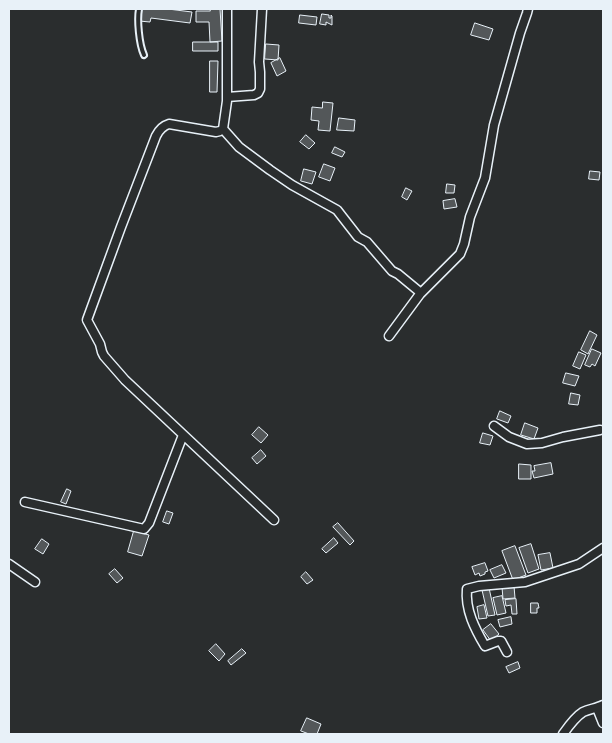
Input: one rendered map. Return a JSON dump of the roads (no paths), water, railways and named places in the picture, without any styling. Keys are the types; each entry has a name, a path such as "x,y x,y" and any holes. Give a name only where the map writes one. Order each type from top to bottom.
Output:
{"street":[{"path":"227,9 227,97 223,129 239,147 270,170 292,185 337,210 358,237 367,242 392,271 421,292"},
{"path":"227,97 254,95 260,89 259,62 262,9"},
{"path":"390,336 421,292 460,254 470,217 486,178 494,125 528,9"},
{"path":"223,129 216,132 169,124 161,128 156,136 87,320 100,344 104,356 125,380 274,520"},
{"path":"494,426 509,437 527,444 542,444 564,437 600,430"},
{"path":"26,502 144,529 149,523 183,436"},
{"path":"507,652 501,641 486,646 476,631 466,598 467,589 525,582 580,564 603,548"},
{"path":"9,564 35,582"},
{"path":"563,734 582,713 600,707 603,723"}],"lane":[{"path":"139,9 138,23 144,55"}]}
